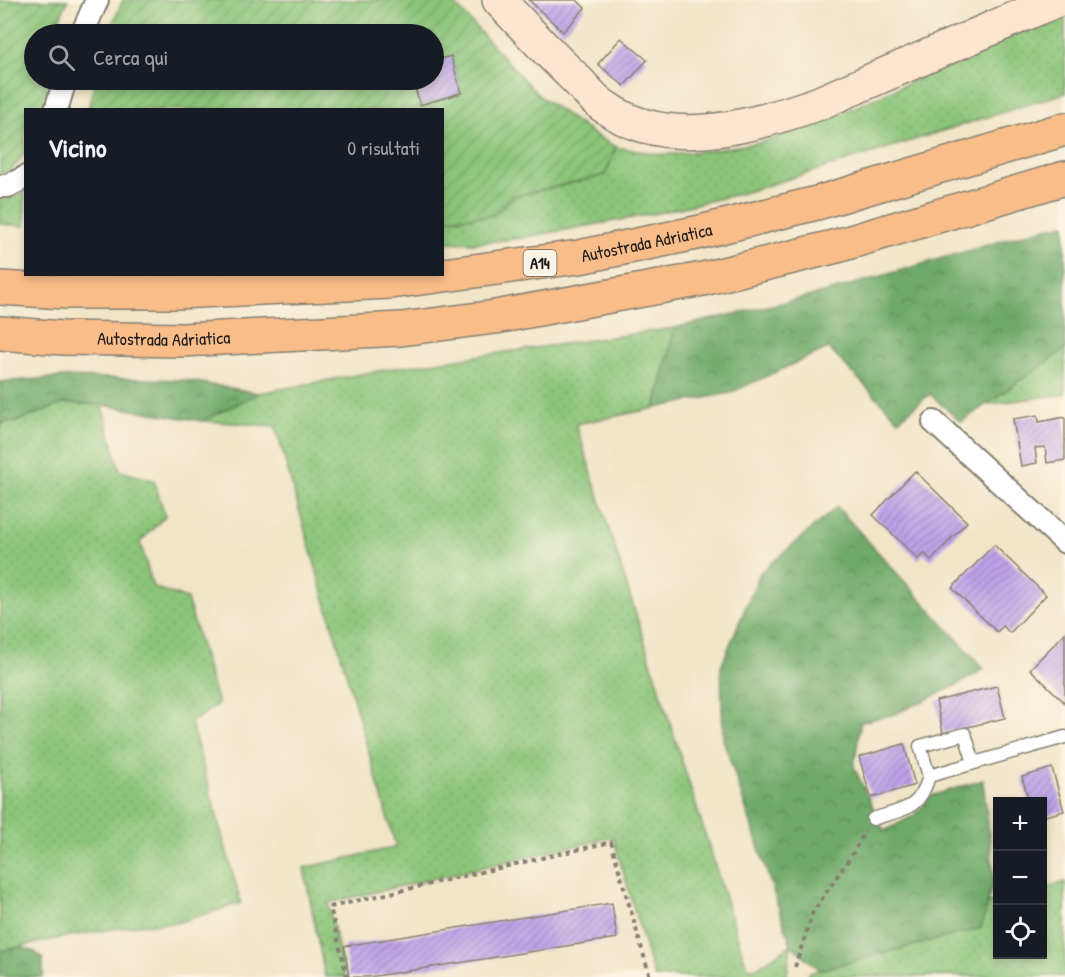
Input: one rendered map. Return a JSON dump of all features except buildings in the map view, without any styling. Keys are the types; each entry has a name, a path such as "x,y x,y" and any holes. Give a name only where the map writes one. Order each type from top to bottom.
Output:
{"highway":[{"name":"Autostrada Adriatica","path":"444,275 579,257 696,233 817,203 1065,129"},
{"name":"Autostrada Adriatica","path":"0,333 63,338 181,340 401,329 495,316 703,279 837,246 1065,178"},
{"name":"Autostrada Adriatica","path":"0,288 65,292 177,292 391,282 436,276"}],"main road":[{"path":"499,0 605,107 630,121 655,129 691,132 726,130 776,118 817,104 1057,0"}],"street":[{"path":"86,24 97,0"},
{"path":"57,108 62,90"},
{"path":"0,186 8,186 24,179"},
{"path":"934,422 1065,542"}],"lane":[{"path":"873,819 917,803 924,793 929,776 921,746 965,734 974,763"},
{"path":"929,776 1065,737"}],"path":[{"path":"795,968 813,912 873,819"},
{"path":"347,977 330,907 611,842 650,977"}],"green space":[{"path":"0,0 68,0 59,24 24,24 24,90 50,90 43,108 24,108 24,153 10,172 0,174"},
{"path":"123,0 451,0 537,94 593,134 616,147 605,175 512,197 494,215 444,219 444,108 88,108 93,90 416,90 420,105 461,93 451,57 444,59 444,24 112,24"},
{"path":"1065,12 1065,93 743,193 653,214 515,239 475,243 444,242 444,219 494,215 512,197 605,175 616,147 663,155 713,150 763,142 831,118"},
{"path":"24,193 24,226 0,224 0,200"},
{"path":"1065,224 1065,349 961,422 930,394 899,420 828,348 730,393 655,408 675,328 824,293"},
{"path":"675,328 655,408 576,424 745,961 749,968 758,967 791,945 787,975 785,977 654,977 613,837 328,903 345,977 325,977 304,868 396,847 275,426 202,421 259,393 394,368"},
{"path":"1065,349 1065,394 983,405"},
{"path":"64,377 185,380 259,393 202,421 102,405 65,403 15,422 3,422 0,431 0,382"},
{"path":"65,403 102,405 120,471 154,480 165,516 140,542 153,587 187,599 218,704 191,723 241,903 176,923 139,925 69,936 0,951 0,431 3,422 15,422"},
{"path":"837,507 984,669 955,686 895,714 861,722 854,767 884,831 915,815 931,796 983,780 993,881 981,928 820,970 791,945 723,739 721,666 760,573"},
{"path":"1065,882 1065,976 809,977 808,973 981,928 987,903 993,902 993,959 1047,959 1047,887"},
{"path":"21,947 35,952 43,959 43,977 0,977 0,951"}]}
